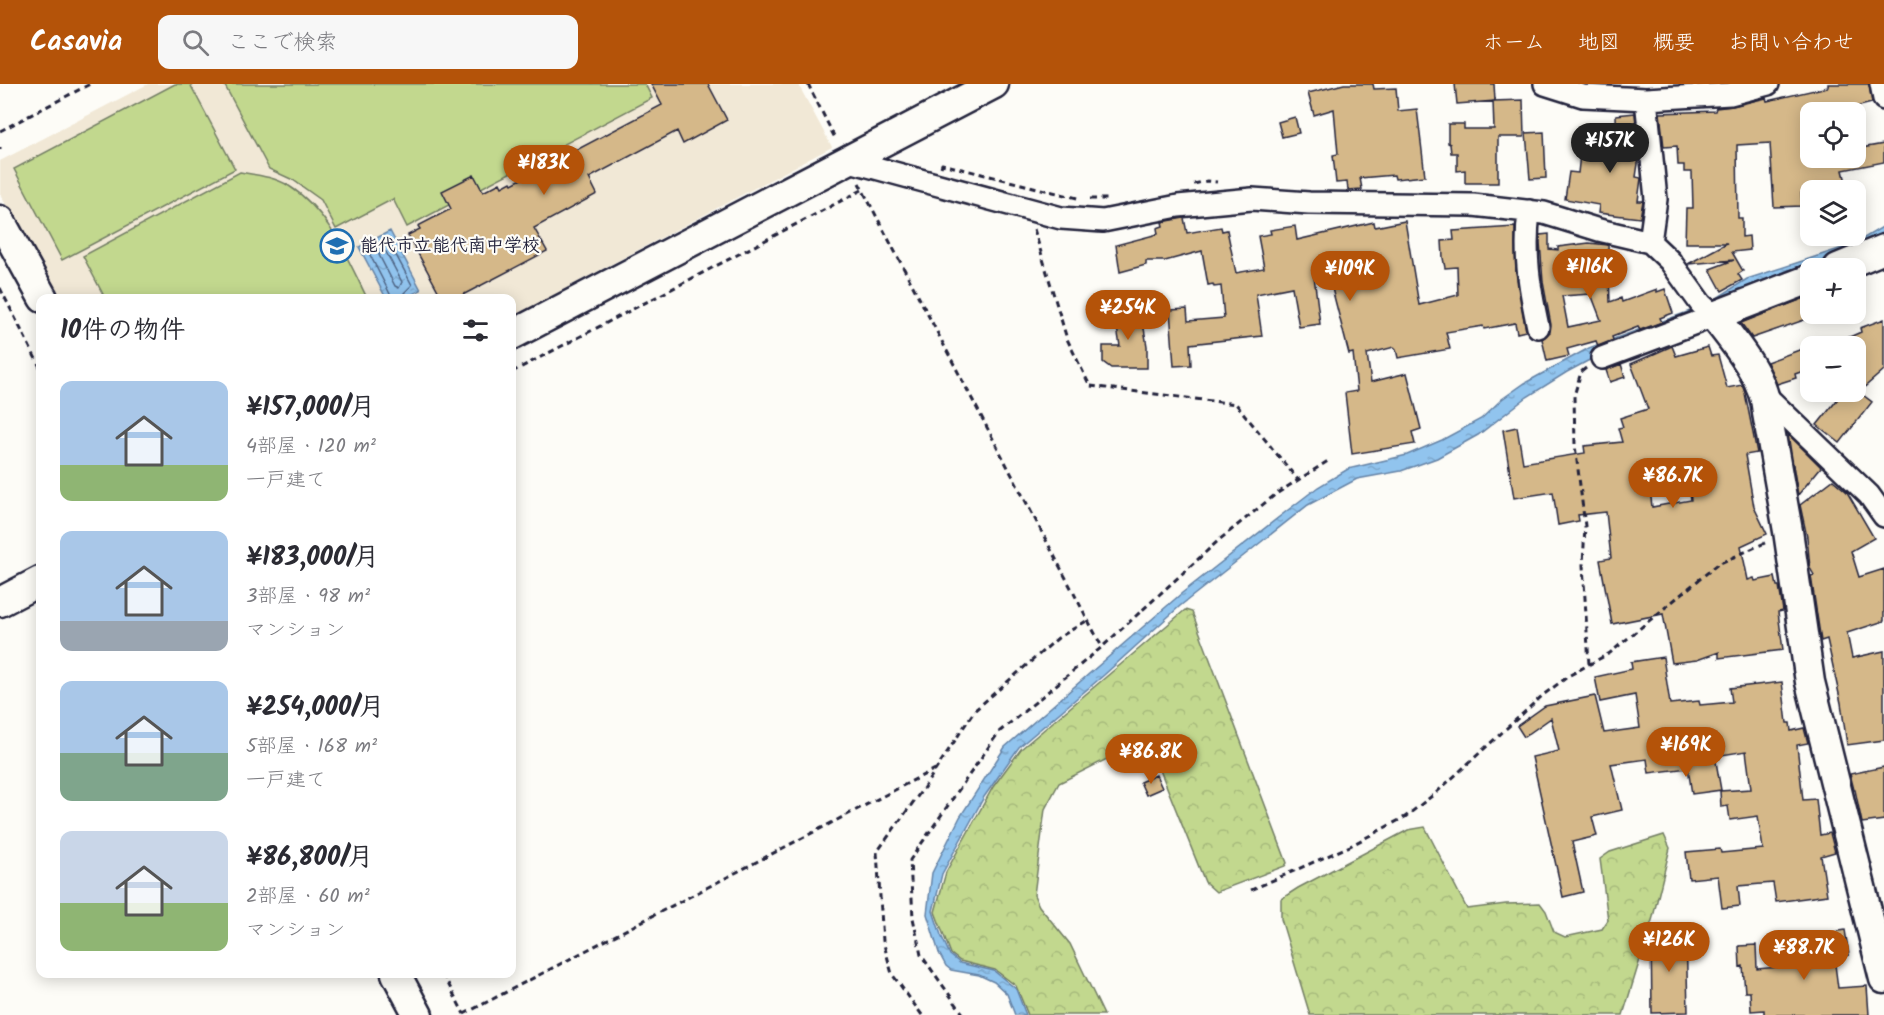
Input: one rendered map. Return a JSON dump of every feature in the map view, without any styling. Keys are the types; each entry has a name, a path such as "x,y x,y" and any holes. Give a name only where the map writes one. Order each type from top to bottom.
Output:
{"street":[{"path":"516,332 994,84"},
{"path":"1545,84 1583,96 1646,99 1730,94 1768,84"},
{"path":"1881,84 1884,99"},
{"path":"1646,99 1656,199 1650,242"},
{"path":"846,160 1061,218 1103,221 1178,206 1252,199 1309,203 1473,205 1544,213 1599,230 1650,242 1670,261 1743,355 1766,396 1869,495 1884,516"},
{"path":"1528,212 1526,234 1528,279 1538,327"},
{"path":"0,220 41,294"},
{"path":"1862,258 1884,249"},
{"path":"1602,358 1707,310 1800,282"},
{"path":"1766,396 1810,682 1884,979"},
{"path":"0,603 36,583"},
{"path":"398,978 418,1015"}],"path":[{"path":"0,131 90,84"},
{"path":"808,84 1102,647"},
{"path":"934,185 942,164 1083,200 1114,199"},
{"path":"1187,185 1207,181 1218,182"},
{"path":"516,370 862,190"},
{"path":"1028,209 1067,339 1090,386 1236,404 1298,480"},
{"path":"0,288 36,359"},
{"path":"1589,665 1583,565 1584,526 1575,445 1574,396 1581,372 1602,358"},
{"path":"964,1015 921,955 913,918 910,860 999,732 1102,647 1219,540 1276,494 1328,461"},
{"path":"1251,890 1350,846 1405,816 1437,792 1543,695 1570,675 1610,653 1718,564 1788,531"},
{"path":"922,1015 892,974 883,941 877,852 975,710 1058,638 1088,620"},
{"path":"445,978 464,1015 937,768"}],"shaded area":[{"name":"能代市立能代南中学校","path":"148,84 798,84 832,147 516,315 516,294 55,294 0,194 0,161"}],"green space":[{"path":"175,84 190,84 235,169 62,260 14,169"},
{"path":"224,84 645,84 652,98 407,227 393,199 336,229 321,200 293,180 269,169"},
{"path":"240,172 278,180 303,196 336,236 365,294 103,294 83,256"},
{"path":"1185,610 1192,612 1287,863 1285,866 1216,892 1205,882 1160,770 1140,752 1127,749 1059,783 1045,809 1034,895 1039,906 1070,944 1104,1015 1028,1015 1016,986 995,970 960,961 951,954 935,912 946,872 993,787 1021,749"},
{"path":"1425,827 1467,909 1540,903 1546,911 1554,932 1565,937 1602,929 1608,920 1600,859 1610,852 1664,835 1670,848 1653,917 1623,1015 1310,1015 1281,919 1281,899 1408,830"}],"water":[{"path":"1884,226 1884,239 1845,258 1811,258 1847,246 1866,246 1866,237"},
{"path":"390,231 421,290 413,294 384,294 359,247"},
{"path":"1800,262 1800,274 1597,356 1567,372 1527,397 1478,435 1437,458 1401,471 1357,479 1308,505 1180,606 1104,675 1019,747 984,797 942,874 933,911 950,955 960,963 994,971 1016,989 1026,1015 1015,1015 1007,994 994,982 979,975 951,970 946,966 939,953 927,914 932,873 960,817 1005,747 1182,593 1318,487 1348,469 1407,455 1442,440 1481,419 1502,399 1525,383 1589,348 1693,310 1747,279"}],"building":[{"path":"651,84 708,84 727,120 683,144 677,131 589,178 597,194 534,228 547,251 465,294 440,294 408,235 420,229 418,226 451,209 442,191 474,175 483,192 500,183 502,187 511,182 512,184 662,105"},
{"path":"1344,84 1373,84 1374,89 1396,88 1398,111 1417,109 1425,176 1395,179 1394,175 1360,178 1362,189 1348,190 1347,182 1336,183 1333,155 1338,154 1334,109 1314,115 1308,93"},
{"path":"1455,84 1494,84 1495,101 1457,104"},
{"path":"1828,84 1869,84 1872,103 1800,102 1800,168 1853,168 1843,170 1846,180 1800,180 1800,206 1774,207 1770,143 1737,145 1738,218 1742,218 1742,237 1749,236 1750,250 1732,252 1743,271 1738,274 1742,280 1722,291 1710,269 1734,260 1688,264 1727,243 1685,243 1686,208 1693,208 1692,172 1684,172 1684,165 1678,165 1677,146 1664,147 1660,113 1715,111 1716,108 1766,98 1767,101 1828,87"},
{"path":"1523,100 1524,137 1498,137 1498,183 1465,183 1465,170 1457,171 1457,153 1451,153 1448,143 1448,124 1464,124 1464,129 1494,129 1493,101"},
{"path":"1635,113 1639,157 1636,177 1641,178 1638,201 1643,201 1640,218 1598,213 1599,205 1565,199 1569,172 1578,173 1581,146 1617,151 1616,115"},
{"path":"1295,117 1299,133 1282,137 1278,122"},
{"path":"1544,132 1546,178 1530,179 1526,133"},
{"path":"1884,144 1884,162 1866,166 1866,147"},
{"path":"1184,218 1187,233 1221,227 1222,231 1227,230 1236,273 1264,268 1258,236 1271,234 1270,230 1295,226 1297,240 1374,222 1375,227 1405,221 1419,305 1458,295 1457,267 1445,268 1443,258 1442,241 1454,240 1453,231 1515,227 1516,271 1526,331 1517,333 1515,323 1484,329 1483,326 1446,332 1450,349 1398,358 1394,347 1367,354 1371,382 1407,373 1421,429 1412,432 1415,444 1352,454 1345,393 1357,391 1353,353 1349,354 1328,273 1314,276 1320,324 1299,327 1292,287 1256,294 1262,336 1190,344 1191,365 1174,366 1170,310 1187,309 1188,321 1224,318 1221,286 1208,285 1202,251 1165,261 1146,261 1146,265 1120,272 1116,245 1158,234 1157,228 1163,226 1162,222"},
{"path":"1549,234 1549,249 1558,250 1558,247 1589,243 1608,245 1610,302 1621,298 1622,302 1657,289 1657,292 1665,289 1673,313 1660,318 1662,322 1640,330 1638,327 1612,337 1613,340 1598,346 1596,341 1567,349 1569,356 1547,361 1542,339 1550,332 1551,325 1543,282 1540,235","holes":["1591,294 1601,320 1568,327 1562,296"]},
{"path":"1800,300 1800,321 1752,338 1741,323"},
{"path":"1140,305 1147,346 1147,368 1111,368 1103,362 1103,346 1120,346 1114,309"},
{"path":"1884,319 1884,370 1866,386 1866,336 1852,336 1861,332 1860,328"},
{"path":"1672,346 1676,356 1708,347 1711,356 1718,355 1727,388 1742,385 1757,453 1745,455 1754,507 1767,534 1741,546 1748,580 1775,577 1777,586 1779,586 1783,611 1778,612 1783,650 1719,658 1719,652 1697,660 1672,663 1663,614 1612,624 1600,560 1611,558 1606,512 1578,515 1579,521 1558,525 1553,492 1514,498 1503,430 1517,427 1523,463 1585,453 1584,446 1622,442 1618,428 1623,427 1620,418 1648,409 1631,364","holes":["1686,463 1691,500 1652,507 1648,469"]},
{"path":"1800,350 1800,372 1795,374 1796,378 1777,384 1767,362"},
{"path":"1621,364 1625,377 1610,382 1606,370"},
{"path":"1866,397 1872,402 1840,443 1817,425 1835,402 1866,402"},
{"path":"1788,434 1821,467 1798,495"},
{"path":"1833,480 1847,492 1874,538 1851,551 1859,577 1884,569 1884,621 1847,633 1852,658 1884,651 1884,740 1847,745 1841,703 1827,639 1821,641 1811,576 1814,575 1810,568 1807,537 1800,505"},
{"path":"1663,657 1670,704 1699,701 1700,705 1732,702 1730,688 1782,682 1787,723 1790,723 1791,731 1804,728 1808,743 1797,745 1803,800 1816,799 1820,835 1830,833 1835,852 1821,856 1827,895 1776,902 1773,883 1738,886 1740,906 1722,908 1718,876 1689,879 1686,852 1720,849 1721,853 1763,849 1758,816 1730,820 1728,806 1721,807 1720,791 1751,789 1746,751 1715,756 1721,790 1692,794 1688,768 1649,773 1647,759 1611,764 1622,810 1592,817 1597,836 1572,842 1583,892 1563,897 1532,757 1559,751 1551,718 1524,737 1517,726 1545,706 1595,696 1604,733 1640,728 1635,695 1600,702 1595,677 1632,669 1631,662"},
{"path":"1884,767 1884,820 1862,823 1850,774"},
{"path":"1156,775 1162,788 1146,795 1140,782"},
{"path":"1845,930 1849,955 1834,957 1838,988 1867,986 1869,1015 1764,1015 1764,1010 1751,1011 1750,992 1745,992 1743,966 1740,967 1739,946 1756,945 1757,969 1799,965 1795,938"},
{"path":"1686,932 1688,1012 1652,1013 1651,933"}],"place":[{"name":"能代市立能代南中学校","path":"337,246"}]}
